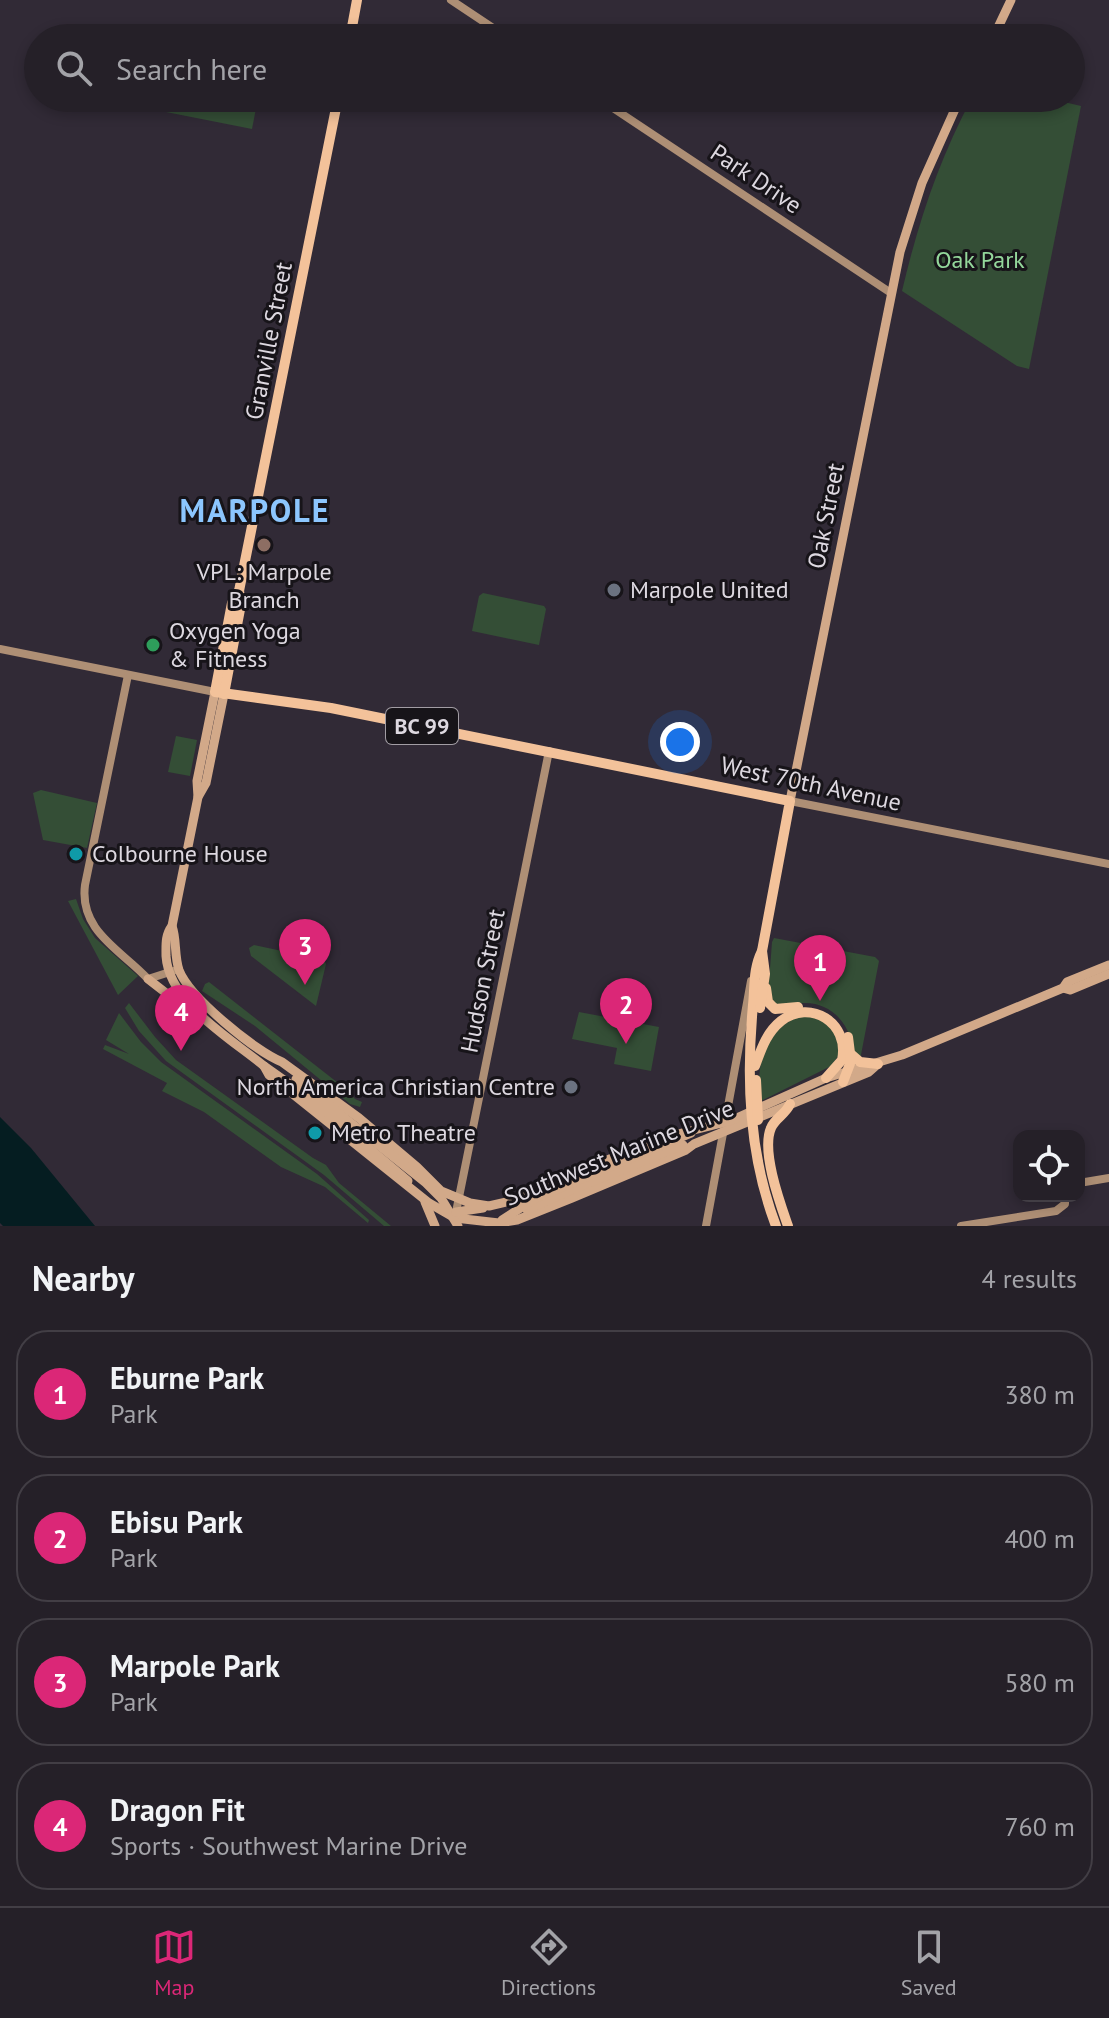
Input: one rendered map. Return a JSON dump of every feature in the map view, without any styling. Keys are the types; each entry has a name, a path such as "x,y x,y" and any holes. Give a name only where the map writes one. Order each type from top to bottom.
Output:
{"highway":[{"path":"353,24 357,0"},
{"name":"Granville Street","path":"219,693 232,603 239,591 335,112"},
{"name":"West 70th Avenue","path":"219,693 301,702 790,801"},
{"name":"Oak Street","path":"754,1063 762,951 790,801"},
{"path":"760,972 771,1006 781,1010 810,1006 829,1012 846,1031 852,1055 843,1082"},
{"path":"776,1226 757,1160 750,1109 754,1063 765,1040 778,1023 795,1013 814,1013 834,1024 842,1038 842,1060 826,1078"},
{"path":"852,1055 860,1062 878,1064"},
{"path":"754,1063 763,1159 782,1226"},
{"path":"788,1226 773,1174 768,1140 773,1124 790,1104"}],"main road":[{"path":"1000,24 1011,0"},
{"name":"Oak Street","path":"790,801 905,233 922,183 954,112"},
{"name":"Granville Street","path":"174,971 166,945 167,933 172,926 198,797 197,781 219,693"},
{"name":"Southwest Marine Drive","path":"174,971 267,1062 269,1075 429,1203 456,1218 499,1223 517,1220 651,1165 826,1078 878,1064 1063,988 1067,982 1109,965"},
{"name":"Southwest Marine Drive","path":"174,971 179,993 204,1017 267,1062 282,1062 318,1087 406,1157 441,1191 489,1206 519,1199 650,1141 679,1132 724,1127 790,1104 869,1072 878,1064"},
{"name":"Southwest Marine Drive","path":"1063,988 1070,990 1109,974"},
{"path":"148,979 191,1014 204,1017"},
{"path":"267,1062 274,1071 433,1190 456,1218 489,1206"},
{"path":"505,1226 541,1203 691,1133"},
{"path":"495,1226 536,1198 653,1152 694,1144"},
{"path":"377,1148 414,1188 435,1226"}],"street":[{"path":"451,0 487,24"},
{"name":"Park Drive","path":"619,112 891,293"},
{"path":"0,649 128,675 84,899 97,931 148,979 174,971"},
{"name":"West 70th Avenue","path":"128,675 219,693"},
{"name":"Hudson Street","path":"456,1218 549,751"},
{"name":"West 70th Avenue","path":"790,801 1109,864"},
{"name":"Oak Street","path":"706,1226 745,1010 760,972"},
{"path":"1085,1182 1109,1178"},
{"path":"961,1226 1056,1211 1062,1208 1064,1202"}],"green space":[{"path":"166,112 255,112 252,129"},
{"name":"Oak Park","path":"965,112 1080,112 1029,369 1017,366 902,291 915,241 949,144"},
{"path":"483,593 544,606 539,645 472,631 479,596"},
{"path":"176,736 197,740 190,776 168,772"},
{"path":"41,790 97,803 87,848 43,840 33,793"},
{"path":"76,899 83,919 95,938 138,976 118,995 68,901"},
{"path":"774,938 875,957 879,961 860,1060 847,1030 833,1012 812,1003 778,1007 768,995"},
{"path":"254,945 324,960 326,964 316,1006 251,956 249,948"},
{"path":"209,982 362,1102 360,1107 350,1104 255,1026 202,991"},
{"path":"129,1003 176,1060 326,1165 339,1183 391,1226 384,1226 324,1175 166,1061 139,1031 125,1008"},
{"path":"579,1012 659,1027 651,1071 614,1064 617,1048 572,1039"},
{"path":"119,1013 161,1062 317,1174 369,1220 368,1223 325,1187 281,1167 204,1112 162,1091 167,1083 103,1049 105,1045 129,1054 106,1040"},
{"path":"802,1014 822,1018 839,1039 838,1056 831,1066 759,1102 761,1061 765,1050 778,1030"}],"shaded area":[{"path":"0,1117 31,1148 95,1226 3,1226 0,1223"}],"place":[{"name":"VPL: Marpole Branch","path":"264,545"},
{"name":"Marpole United","path":"614,590"},
{"name":"Oxygen Yoga & Fitness","path":"153,645"},
{"name":"Colbourne House","path":"76,854"},
{"name":"Marpole Park","path":"305,985"},
{"name":"Eburne Park","path":"820,1001"},
{"name":"Ebisu Park","path":"626,1044"},
{"name":"Dragon Fit","path":"181,1051"},
{"name":"North America Christian Centre","path":"571,1087"},
{"name":"Metro Theatre","path":"315,1133"}],"district":[{"name":"MARPOLE","path":"255,511"}]}
